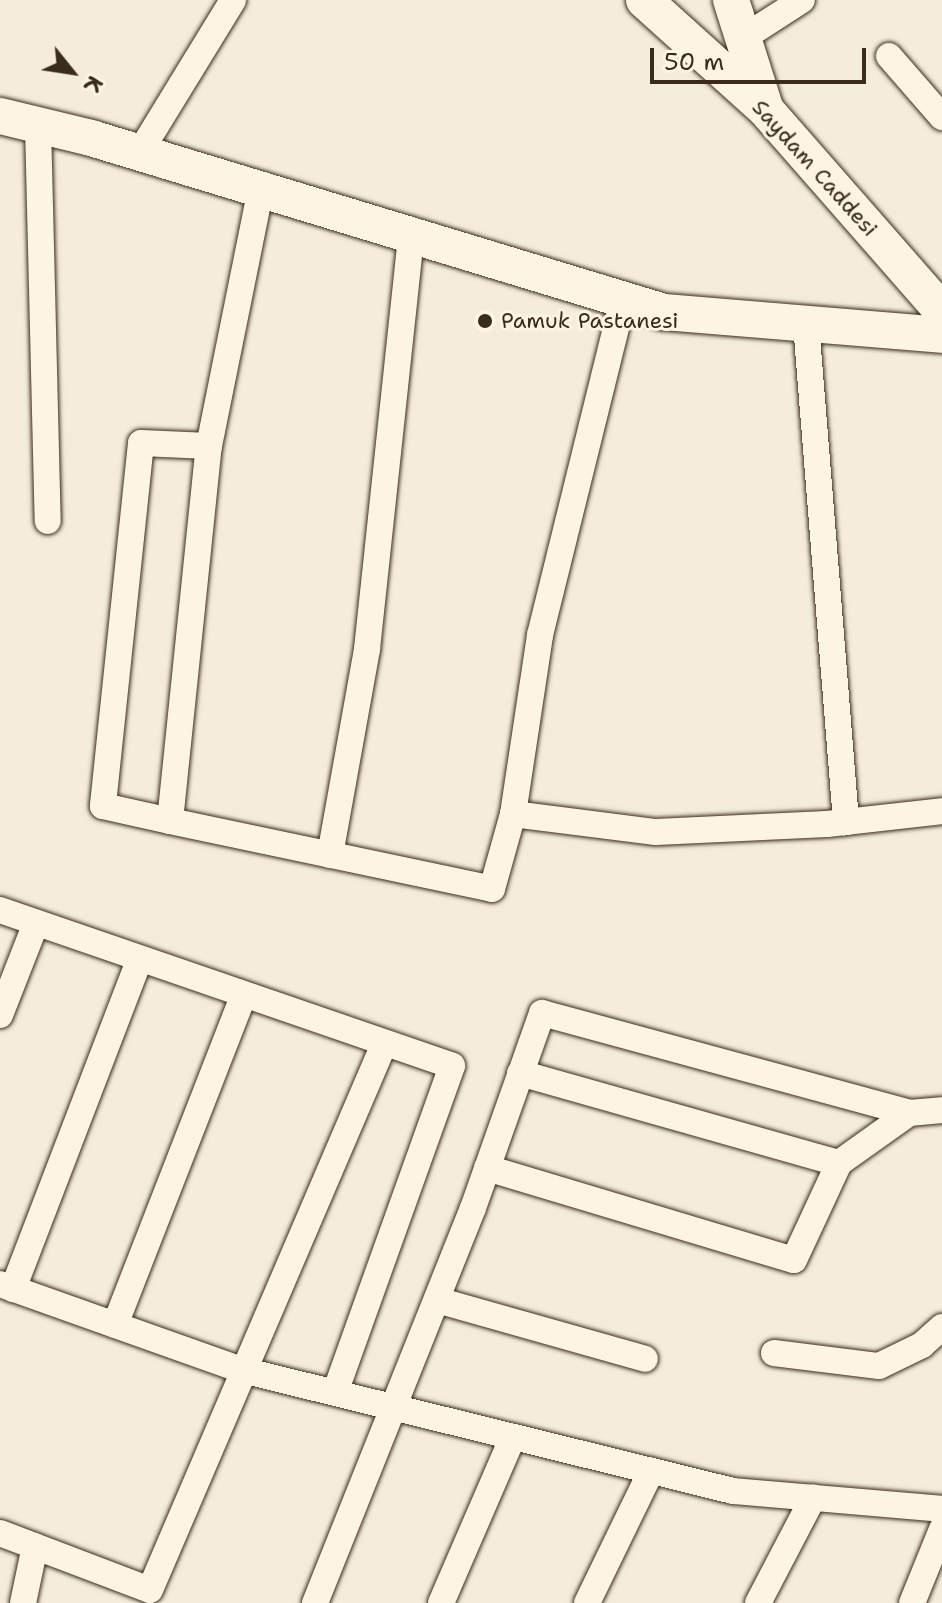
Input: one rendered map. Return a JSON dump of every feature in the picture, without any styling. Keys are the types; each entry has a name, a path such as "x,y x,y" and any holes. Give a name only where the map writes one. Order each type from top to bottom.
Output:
{"street":[{"path":"140,152 233,0"},
{"name":"Saydam Caddesi","path":"644,0 765,109 941,313"},
{"path":"731,0 765,109"},
{"path":"743,38 802,0"},
{"path":"889,56 942,117"},
{"path":"0,116 140,152 664,312 806,324 941,313"},
{"path":"38,125 48,521"},
{"path":"170,821 209,446 261,189"},
{"path":"330,855 367,649 411,235"},
{"path":"209,446 141,443 103,806 492,889 513,814 540,635 623,299"},
{"path":"806,324 846,822"},
{"path":"513,814 656,832 846,822 942,811"},
{"path":"0,910 243,997 452,1066 335,1393"},
{"path":"0,1015 36,923"},
{"path":"139,960 7,1287 242,1370 733,1491 942,1509"},
{"path":"115,1325 243,997"},
{"path":"315,1603 437,1300 542,1013 909,1113 942,1110"},
{"path":"0,1533 152,1596 242,1370 384,1044"},
{"path":"520,1073 839,1163"},
{"path":"487,1168 794,1260 839,1163 909,1113"},
{"path":"437,1300 645,1359"},
{"path":"774,1353 879,1366 922,1345 942,1327"},
{"path":"441,1603 513,1437"},
{"path":"587,1603 651,1471"},
{"path":"758,1603 813,1498"},
{"path":"912,1603 942,1529"},
{"path":"23,1603 35,1546"}],"place":[{"name":"Pamuk Pastanesi","path":"485,321"}]}
